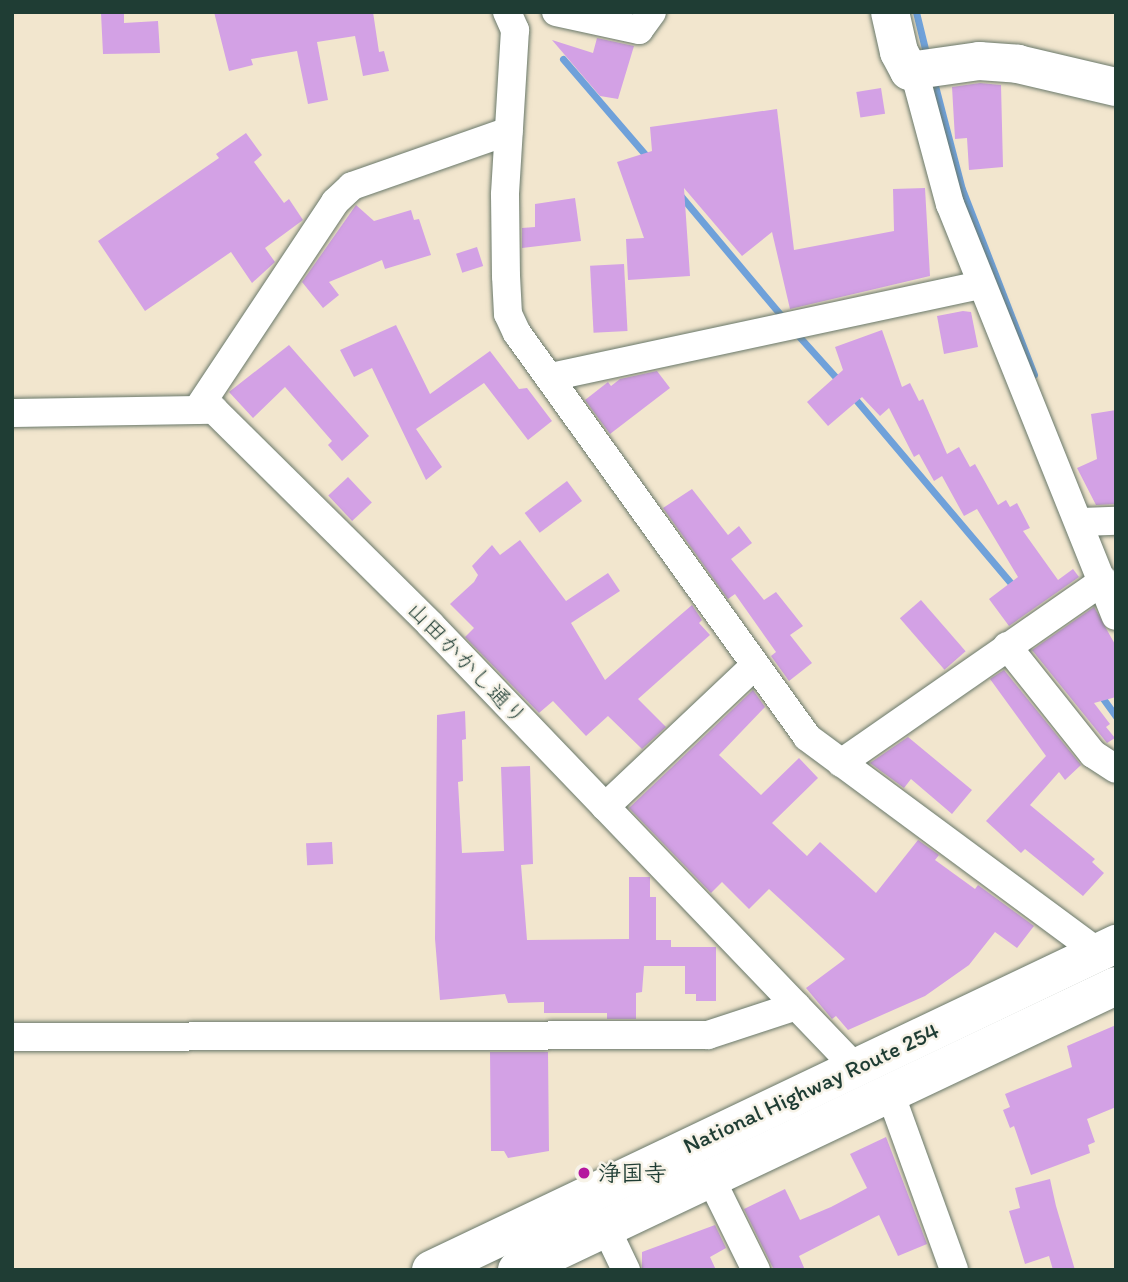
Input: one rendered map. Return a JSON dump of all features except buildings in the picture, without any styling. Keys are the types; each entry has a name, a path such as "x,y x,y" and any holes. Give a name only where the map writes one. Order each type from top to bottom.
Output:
{"main road":[{"path":"890,12 902,62 914,71 979,61 1005,63 1116,87"},
{"name":"National Highway Route 254","path":"431,1270 855,1067 1110,961"},
{"name":"National Highway Route 254","path":"517,1270 888,1090 1110,961"}],"street":[{"path":"507,12 514,30 505,195 508,314 753,667 807,737 1110,961"},
{"path":"556,12 639,30 652,12"},
{"path":"914,71 950,204 981,285 1081,522 1116,616"},
{"path":"197,410 343,194 352,187 509,131"},
{"path":"551,377 981,285"},
{"name":"山田かかし通り","path":"12,413 214,410 430,624 855,1067"},
{"path":"1081,522 1116,521"},
{"path":"841,763 1104,580"},
{"path":"1007,646 1093,754 1116,769"},
{"path":"605,807 753,667"},
{"path":"12,1037 708,1035 796,1006"},
{"path":"888,1090 954,1270"},
{"path":"710,1177 756,1270"},
{"path":"605,1226 626,1270"}],"waterway":[{"path":"916,12 927,57"},
{"path":"563,59 649,159"},
{"path":"933,78 962,189 1034,375"},
{"path":"680,195 785,320"},
{"path":"795,332 841,383"},
{"path":"851,394 1015,588"},
{"path":"1099,693 1116,716"}],"place":[{"name":"浄国寺","path":"584,1173"}]}
